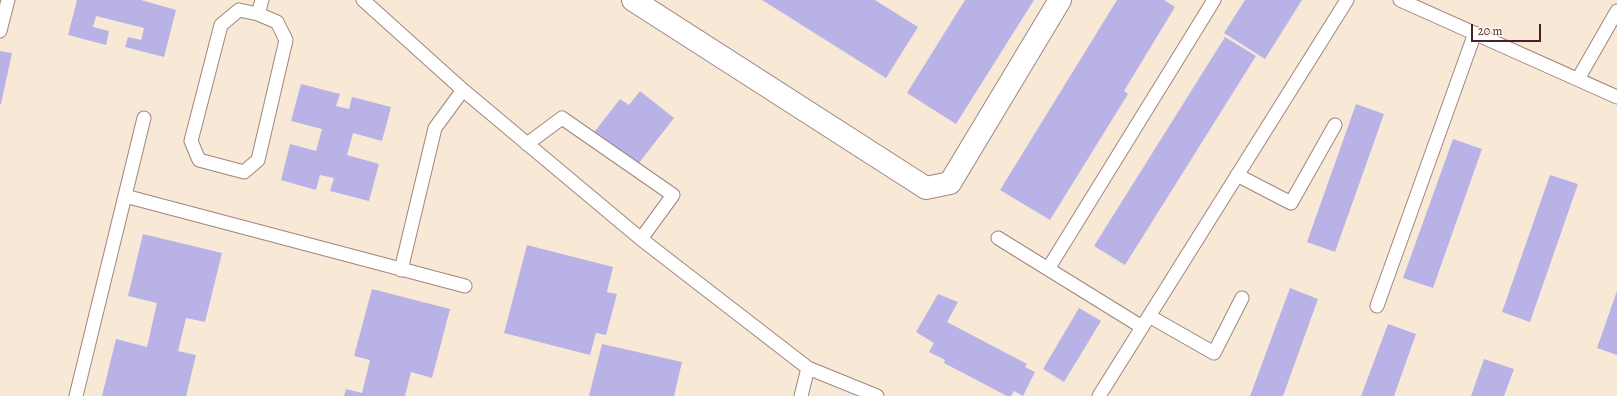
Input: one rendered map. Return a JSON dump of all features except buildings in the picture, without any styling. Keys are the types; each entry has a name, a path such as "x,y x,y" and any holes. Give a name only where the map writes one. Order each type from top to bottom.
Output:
{"street":[{"path":"633,0 926,188 950,183 1060,0"}],"lane":[{"path":"0,31 8,0"},
{"path":"258,14 262,0"},
{"path":"363,0 463,90 641,239 808,368 877,396"},
{"path":"1048,269 1214,0"},
{"path":"1099,396 1347,0"},
{"path":"1400,0 1617,97"},
{"path":"240,10 258,14 277,22 286,40 258,160 244,172 199,160 191,141 221,25 240,10"},
{"path":"1578,79 1617,11"},
{"path":"1377,306 1475,33"},
{"path":"400,270 435,128 463,90"},
{"path":"76,396 144,118"},
{"path":"527,144 562,118 673,195 641,239"},
{"path":"1237,175 1291,203 1335,125"},
{"path":"125,196 465,286"},
{"path":"998,238 1142,327"},
{"path":"1149,316 1214,352 1242,298"},
{"path":"801,396 808,368"}]}
